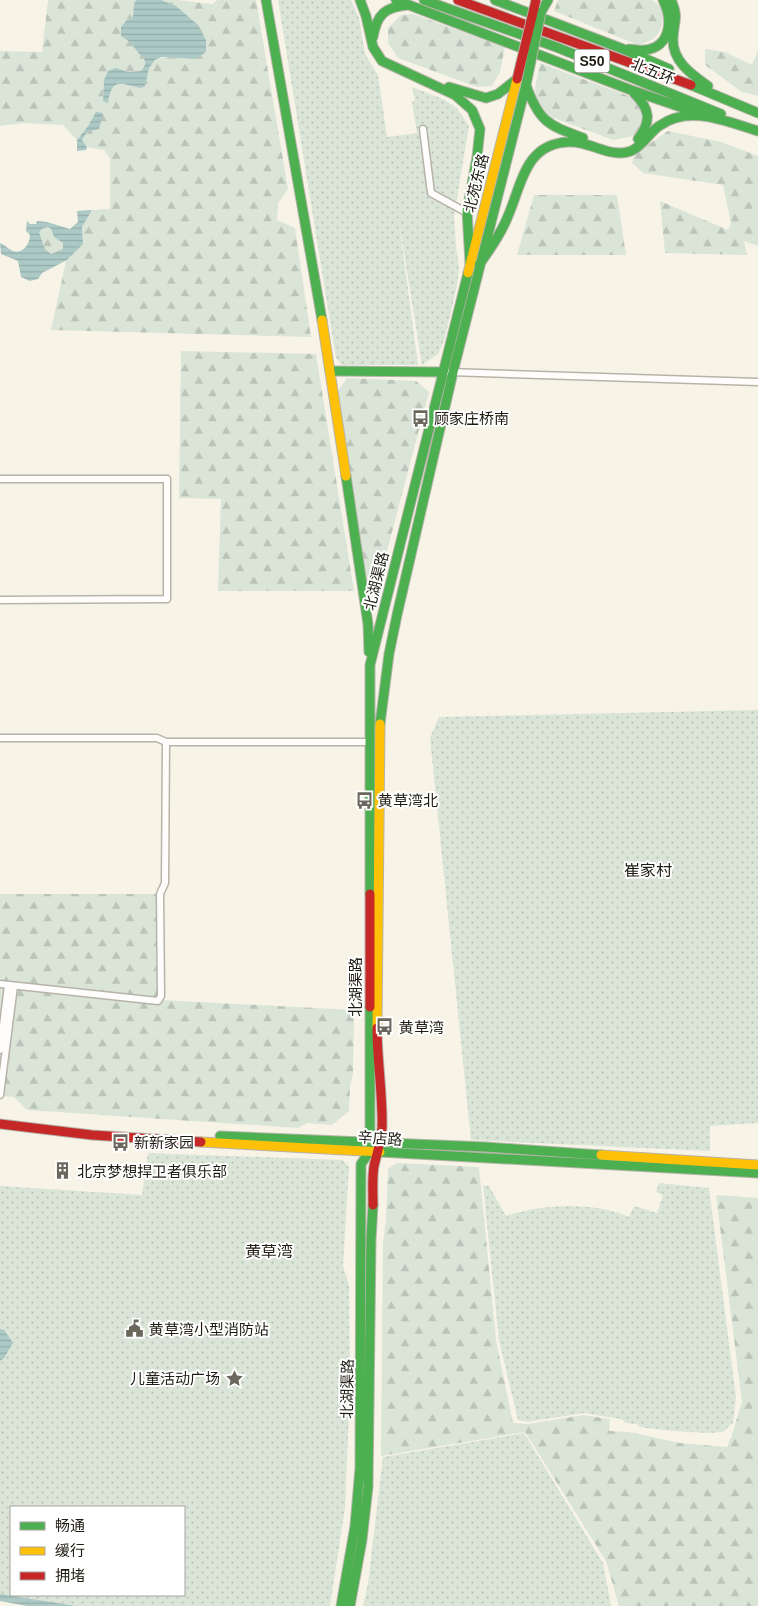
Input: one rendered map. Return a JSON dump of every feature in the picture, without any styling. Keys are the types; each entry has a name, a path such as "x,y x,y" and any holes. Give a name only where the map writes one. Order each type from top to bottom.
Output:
{"main road":[{"path":"266,0 330,371 368,624 370,665"},
{"path":"360,0 364,6 371,43 375,53 382,61 455,95 472,110 480,129 468,211 474,264"},
{"path":"396,0 631,90 701,114 758,130"},
{"name":"北五环","path":"424,0 556,47 758,130"},
{"name":"北五环","path":"458,0 677,79 758,113"},
{"path":"495,0 622,49 708,86 758,113"},
{"name":"北苑东路","path":"453,372 474,264 536,0"},
{"name":"北苑东路","path":"443,372 526,85 544,0"},
{"path":"541,12 548,0"},
{"path":"622,49 645,50 655,46 666,37 669,30 670,13 663,0"},
{"path":"671,0 678,17"},
{"path":"681,0 673,37 673,48 676,57 688,71 708,86"},
{"path":"408,5 387,9 380,14 374,25 373,37 377,50 386,60 452,88 486,98 498,94 517,78"},
{"path":"526,85 536,111 548,124 607,146 619,148 636,142 646,131 648,116 644,103 631,90"},
{"path":"474,264 497,240 511,210 524,173 534,158 545,149 559,142 574,141 614,153 629,152 644,142 660,126 673,120 701,114"},
{"path":"330,371 443,372"},
{"name":"北湖渠路","path":"350,1606 362,1540 368,1487 371,1240 374,1222 368,742 370,665 443,372"},
{"name":"北湖渠路","path":"380,1142 381,1088 377,1046 380,722 386,694 389,654 397,615 453,372"},
{"name":"辛店路","path":"0,1118 164,1134 373,1149 380,1142 758,1165"},
{"name":"辛店路","path":"0,1124 120,1137 373,1149 758,1173"},
{"name":"北湖渠路","path":"341,1606 355,1526 359,1477 361,1164 373,1149"}],"street":[{"path":"423,129 431,193 464,210"},
{"path":"443,372 758,382"},
{"path":"0,479 167,479 167,599 0,600"},
{"path":"0,738 157,738 166,742 368,742"},
{"path":"0,984 158,1001 161,996 160,894 165,883 166,742"},
{"path":"0,1050 11,985"},
{"path":"0,1095 11,985"}],"green space":[{"path":"48,0 136,0 133,17 126,21 125,38 130,41 137,52 145,59 145,67 141,71 128,72 116,68 104,80 103,101 108,102 110,93 116,84 145,86 149,68 159,59 171,57 195,59 176,6 161,0 213,4 217,0 256,0 288,189 278,203 277,220 295,228 311,337 51,330 66,261 83,244 82,227 92,210 110,209 110,158 104,150 87,147 82,140 96,112 77,140 63,125 23,123 0,126 0,51 42,52"},
{"path":"278,0 351,0 359,18 365,54 378,75 387,137 417,133 412,102 415,100 412,87 445,100 457,108 469,126 454,216 459,269 457,285 445,338 438,354 422,365 399,221 418,365 342,365 336,358"},
{"path":"558,0 652,0 664,9 661,28 651,40 638,45 554,11"},
{"path":"413,14 505,47 500,72 492,86 477,87 398,58 388,43 388,28 401,15"},
{"path":"705,49 725,52 752,65 758,50 758,96 742,92 705,65"},
{"path":"540,63 634,98 643,113 643,127 634,136 613,140 546,115 536,101 535,88"},
{"path":"668,131 721,142 758,156 758,246 744,241 747,255 665,253 660,201 728,230 731,223 723,185 643,173 632,163 635,154"},
{"path":"534,195 617,195 626,255 517,255"},
{"path":"48,227 51,229 54,237 63,243 63,249 51,254 45,249 39,232"},
{"path":"181,351 316,354 354,591 218,591 221,499 179,498"},
{"path":"347,378 416,381 429,392 374,600 370,600 338,391"},
{"path":"758,710 758,1123 710,1126 710,1151 471,1140 430,738 439,717"},
{"path":"0,894 160,894 161,1000 354,1010 353,1074 350,1086 349,1111 332,1125 307,1123 298,1128 27,1110 14,1097 0,1096"},
{"path":"148,1153 343,1160 349,1167 343,1266 349,1285 350,1388 345,1508 330,1606 65,1606 0,1596 0,1186 142,1195"},
{"path":"397,1163 479,1167 496,1340 513,1423 528,1424 583,1415 610,1419 609,1431 629,1432 680,1443 727,1447 732,1435 742,1402 716,1195 758,1198 758,1606 619,1606 606,1561 525,1432 381,1456 383,1242 388,1169"},
{"path":"659,1183 709,1188 736,1397 733,1423 724,1431 708,1433 640,1427 637,1424 626,1423 621,1419 584,1413 527,1422 518,1420 499,1340 483,1185 489,1186 506,1216 536,1209 584,1206 600,1208 629,1217 634,1206 657,1213 663,1195 656,1192"},
{"path":"524,1433 603,1563 611,1606 363,1606 368,1584 383,1457"}],"water":[{"path":"136,0 161,0 176,6 198,25 206,40 206,52 195,59 162,57 155,60 149,68 145,86 141,88 123,84 115,85 108,103 103,101 104,80 108,71 116,68 128,72 141,71 145,64 144,59 133,45 121,36 121,27 133,17"},
{"path":"96,112 103,113 99,129 87,132 82,140 87,147 86,150 77,151 77,140"},
{"path":"92,210 82,227 83,244 67,260 42,273 38,279 30,281 21,277 18,261 1,254 0,243 18,252 27,246 30,235 26,231 27,221 30,224 36,224 37,221 47,222 70,229 78,222 77,211","holes":["48,227 51,229 54,237 63,243 63,249 51,254 45,249 39,232"]},
{"path":"0,1329 4,1330 13,1343 0,1361"},
{"path":"0,1594 76,1606 27,1606 0,1601"}],"traffic: fast":[{"path":"266,0 322,320"},
{"path":"360,0 366,16 373,47 382,61 455,95 472,110 480,129 467,211 470,263"},
{"path":"396,0 631,90 701,114"},
{"path":"424,0 556,47 721,114"},
{"path":"495,0 623,49 669,69"},
{"path":"541,12 548,0"},
{"path":"629,49 643,50 654,48 665,38 669,23 663,0"},
{"path":"671,0 675,15 673,38 676,54 689,72 708,86"},
{"path":"373,37 377,23 383,13 393,8 408,5"},
{"path":"526,85 541,12"},
{"path":"449,87 486,98 498,94 517,79"},
{"path":"380,724 389,654 397,615 453,372 526,85"},
{"path":"526,85 535,107 546,120 561,129 583,138"},
{"path":"691,85 758,113"},
{"path":"634,93 643,104 647,115 646,126 638,139"},
{"path":"479,265 502,229 527,168 542,150 554,144 576,142 615,153 623,153 639,146 659,126 683,116 708,117 758,131"},
{"path":"370,894 370,665 468,273"},
{"path":"330,371 443,372"},
{"path":"346,476 368,624 369,652"},
{"path":"341,1606 355,1526 360,1468 361,1164 370,1151 370,1007"},
{"path":"220,1136 486,1147 601,1155"},
{"path":"380,1152 758,1173"},
{"path":"350,1606 362,1540 368,1487 373,1205"}],"traffic: slow":[{"path":"468,273 517,79"},
{"path":"322,320 346,476"},
{"path":"377,1028 380,724"},
{"path":"201,1142 380,1152"},
{"path":"601,1155 758,1165"}],"traffic: jam":[{"path":"458,0 691,85"},
{"path":"517,79 536,0"},
{"path":"370,894 370,1007"},
{"path":"373,1205 373,1171 382,1128 377,1028"},
{"path":"0,1124 92,1135 201,1142"}],"place":[{"name":"顾家庄桥南","path":"420,418"},
{"name":"黄草湾北","path":"364,800"},
{"name":"黄草湾","path":"385,1027"},
{"name":"新新家园","path":"120,1142"},
{"name":"北京梦想捍卫者俱乐部","path":"63,1171"},
{"name":"黄草湾小型消防站","path":"135,1329"},
{"name":"儿童活动广场","path":"234,1378"}],"district":[{"name":"崔家村","path":"648,870"},
{"name":"黄草湾","path":"269,1251"}]}
